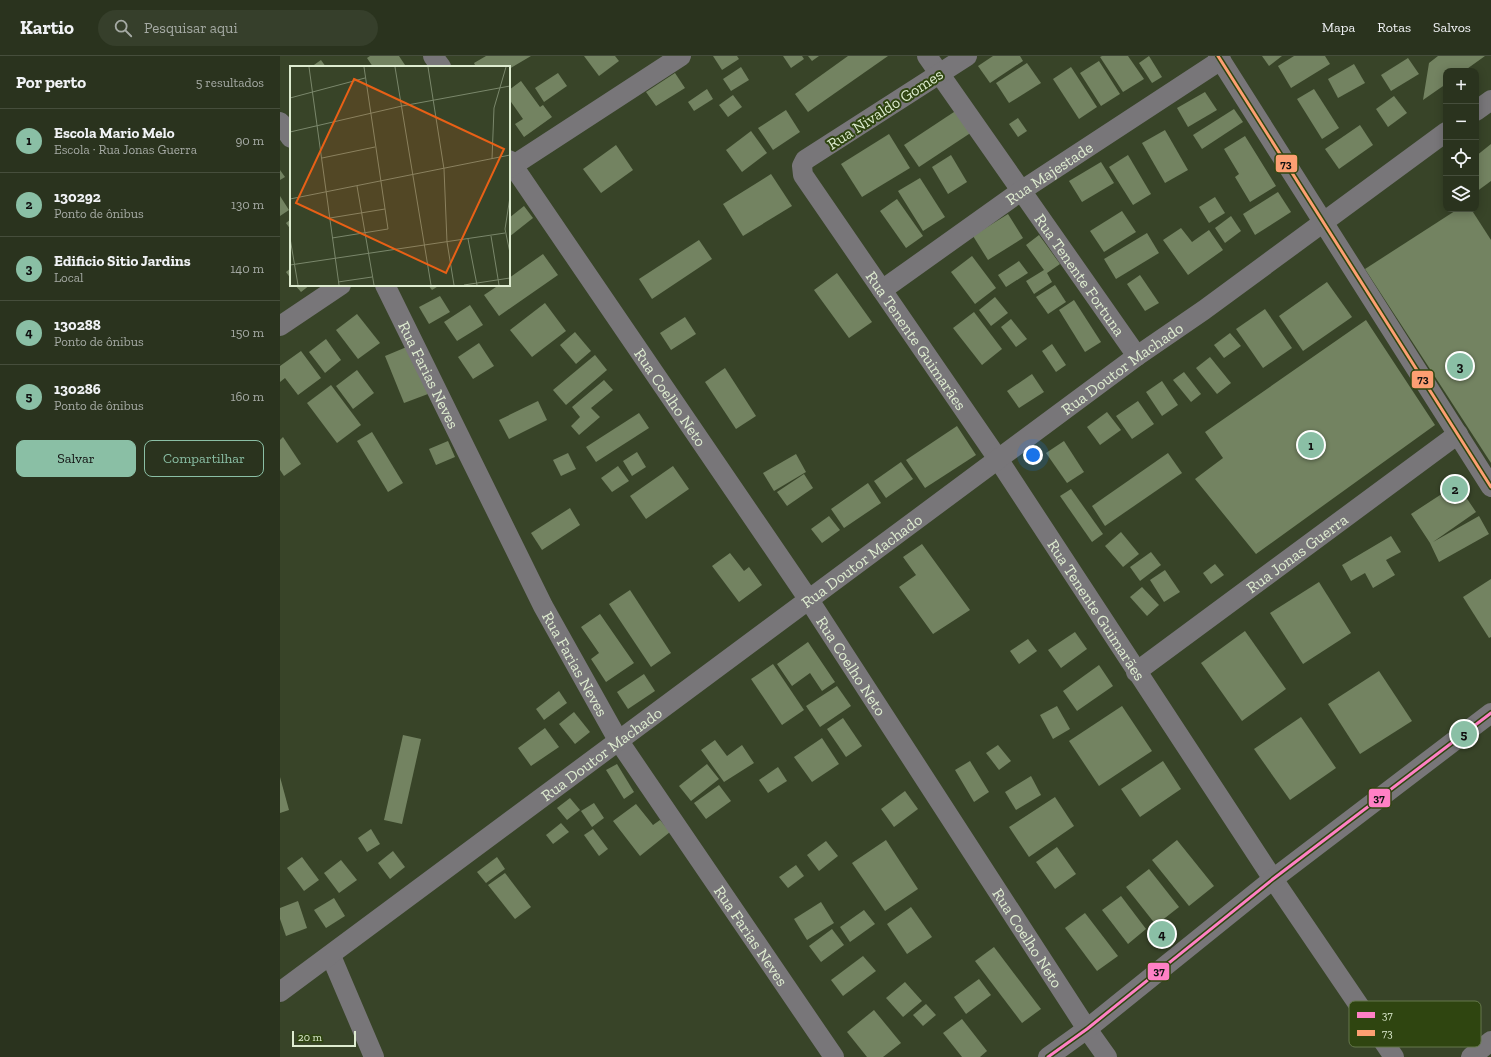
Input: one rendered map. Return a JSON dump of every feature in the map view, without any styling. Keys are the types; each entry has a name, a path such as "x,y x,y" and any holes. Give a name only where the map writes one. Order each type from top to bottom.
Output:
{"street":[{"path":"432,56 440,66"},
{"path":"510,165 681,56"},
{"name":"Rua Tenente Fortuna","path":"927,56 1137,356"},
{"name":"Rua Nivaldo Gomes","path":"803,162 967,56"},
{"path":"1219,58 1264,132 1324,221 1491,487"},
{"name":"Rua Majestade","path":"882,290 1021,191 1219,58"},
{"path":"1479,109 1491,100"},
{"path":"280,122 290,137"},
{"name":"Rua Doutor Machado","path":"280,992 1137,356 1204,310 1443,134"},
{"name":"Rua Tenente Guimarães","path":"803,162 801,170 803,175 998,459 1136,672 1356,1001"},
{"name":"Rua Coelho Neto","path":"510,165 809,600 1087,1029 1107,1057"},
{"path":"280,326 340,286"},
{"name":"Rua Farias Neves","path":"385,286 543,606 618,740 834,1057"},
{"name":"Rua Jonas Guerra","path":"1136,672 1458,434"},
{"path":"1048,1057 1087,1029 1273,879 1491,713"},
{"path":"330,956 374,1057"},
{"path":"1471,1057 1491,1041"},
{"name":"Rua Tenente Guimarães","path":"1387,1047 1394,1057"}],"building":[{"path":"370,56 399,56 405,65 372,66 367,58"},
{"path":"486,56 531,56 510,68 510,66 476,66 474,63"},
{"path":"584,56 615,56 619,61 599,76"},
{"path":"713,56 737,56 739,59 722,70"},
{"path":"783,56 802,56 804,59 791,68"},
{"path":"808,56 819,56 812,61"},
{"path":"848,56 888,56 808,112 795,94"},
{"path":"993,56 1020,56 1023,61 990,83 978,66"},
{"path":"1128,56 1144,79 1123,92 1100,57"},
{"path":"1149,56 1162,77 1152,83 1139,63"},
{"path":"1262,56 1282,56 1269,66"},
{"path":"1294,56 1325,56 1330,64 1291,88 1278,66"},
{"path":"1438,56 1485,56 1468,68 1443,68 1443,86 1423,100 1429,63"},
{"path":"1408,58 1419,74 1391,91 1381,75"},
{"path":"321,60 325,66 312,66"},
{"path":"1099,61 1120,94 1101,106 1080,73"},
{"path":"1027,63 1041,83 1009,103 996,83"},
{"path":"1354,64 1365,83 1338,98 1328,79"},
{"path":"741,67 749,80 731,91 723,79"},
{"path":"1071,67 1097,107 1079,119 1053,79"},
{"path":"558,73 567,86 544,102 535,88"},
{"path":"675,73 685,88 656,106 646,92"},
{"path":"521,81 540,107 543,105 552,117 524,137 515,124 523,119 510,100 510,89"},
{"path":"707,89 713,99 694,111 688,102"},
{"path":"1314,89 1339,128 1322,139 1297,99"},
{"path":"1205,92 1217,110 1188,127 1177,108"},
{"path":"733,95 742,107 728,117 719,105"},
{"path":"1394,96 1407,113 1388,127 1376,109"},
{"path":"1234,109 1243,122 1202,149 1193,135"},
{"path":"786,110 800,132 773,150 758,128"},
{"path":"957,110 972,132 919,167 904,145"},
{"path":"1018,118 1027,131 1018,137 1009,124"},
{"path":"1360,125 1373,145 1339,169 1325,149"},
{"path":"1165,130 1188,170 1165,183 1142,143"},
{"path":"751,131 767,153 742,172 726,150"},
{"path":"889,134 910,168 862,197 841,164"},
{"path":"1245,136 1276,186 1250,202 1235,177 1239,174 1224,149"},
{"path":"1491,144 1491,181 1479,190 1479,176 1479,154"},
{"path":"616,145 633,170 601,193 583,169"},
{"path":"951,155 967,182 948,194 932,167"},
{"path":"1128,155 1151,194 1133,205 1109,167"},
{"path":"1101,162 1114,183 1082,202 1069,181"},
{"path":"280,170 285,177 280,180"},
{"path":"771,174 792,206 743,236 723,204"},
{"path":"920,178 945,217 923,231 898,191"},
{"path":"1278,192 1291,212 1255,235 1243,214"},
{"path":"280,196 289,210 280,216"},
{"path":"1215,197 1225,213 1209,223 1199,207"},
{"path":"897,199 923,236 906,248 880,211"},
{"path":"524,206 533,218 510,236 510,217"},
{"path":"1122,211 1136,232 1104,252 1090,231"},
{"path":"1453,212 1473,212 1491,240 1491,463 1365,269"},
{"path":"1008,214 1023,238 988,260 973,236"},
{"path":"1231,216 1241,231 1225,243 1215,228"},
{"path":"290,220 290,229 286,223"},
{"path":"1181,228 1192,242 1209,230 1223,250 1188,275 1163,240"},
{"path":"1147,233 1159,253 1116,279 1104,259"},
{"path":"1039,235 1060,264 1047,273 1052,282 1034,294 1026,281 1044,270 1026,245"},
{"path":"699,240 712,259 652,299 639,279"},
{"path":"543,254 558,275 499,316 484,295 498,286 510,286 510,277"},
{"path":"972,256 996,288 975,304 951,272"},
{"path":"1019,261 1028,273 1006,287 998,275"},
{"path":"290,269 290,278 286,272"},
{"path":"837,273 872,322 849,338 814,290"},
{"path":"1140,275 1159,303 1145,311 1127,284"},
{"path":"1327,282 1352,317 1303,351 1279,316"},
{"path":"1055,285 1066,302 1048,314 1036,297"},
{"path":"296,286 309,286 301,292"},
{"path":"429,286 438,286 432,290"},
{"path":"440,296 450,312 429,324 419,307"},
{"path":"995,297 1008,313 991,326 979,310"},
{"path":"1074,300 1101,342 1085,352 1059,310"},
{"path":"545,303 566,331 532,357 510,330"},
{"path":"470,305 483,325 457,341 444,322"},
{"path":"1265,309 1292,348 1263,368 1236,329"},
{"path":"974,312 1002,349 982,365 953,328"},
{"path":"357,314 380,343 358,359 336,330"},
{"path":"685,317 696,334 671,350 660,333"},
{"path":"1011,319 1027,339 1016,347 1001,327"},
{"path":"1366,320 1435,425 1256,554 1195,479 1223,458 1205,432"},
{"path":"575,332 591,351 576,364 560,345"},
{"path":"1230,333 1241,346 1224,358 1214,345"},
{"path":"326,339 341,360 325,373 309,352"},
{"path":"479,343 494,366 473,379 458,357"},
{"path":"1052,344 1066,365 1056,372 1042,351"},
{"path":"409,346 428,394 404,403 385,356"},
{"path":"301,351 321,378 298,395 285,378 280,382 280,366"},
{"path":"595,355 607,370 566,405 553,390"},
{"path":"1210,357 1231,383 1217,394 1196,368"},
{"path":"725,368 756,416 736,429 705,382"},
{"path":"357,370 374,393 353,409 336,386"},
{"path":"1184,372 1201,394 1191,402 1173,380"},
{"path":"1032,374 1044,392 1019,408 1007,391"},
{"path":"604,380 613,390 591,408 600,417 579,435 571,426 580,417 572,407"},
{"path":"1162,381 1178,405 1162,416 1146,392"},
{"path":"331,385 361,425 337,443 307,403"},
{"path":"538,401 547,420 509,439 499,420"},
{"path":"1138,401 1154,424 1132,439 1116,416"},
{"path":"1107,412 1121,430 1100,445 1087,427"},
{"path":"639,413 649,428 596,462 586,447"},
{"path":"957,426 976,455 925,488 906,460"},
{"path":"372,432 403,483 388,492 357,441"},
{"path":"283,437 301,464 284,476 280,470 280,440"},
{"path":"448,441 455,457 436,465 429,449"},
{"path":"1064,441 1084,472 1067,483 1046,453"},
{"path":"637,452 646,467 632,476 623,461"},
{"path":"568,453 576,469 561,476 553,460"},
{"path":"1168,453 1182,473 1105,526 1092,506"},
{"path":"796,454 806,472 774,491 763,473"},
{"path":"901,462 913,479 886,498 874,481"},
{"path":"618,466 629,481 612,492 601,478"},
{"path":"673,466 689,489 646,519 630,496"},
{"path":"804,474 813,488 787,506 777,492"},
{"path":"868,483 881,503 844,528 831,509"},
{"path":"1457,484 1476,512 1433,542 1479,516 1489,534 1439,562 1430,543 1411,514"},
{"path":"1071,489 1103,534 1092,542 1060,496"},
{"path":"570,508 580,525 542,550 531,533"},
{"path":"829,516 840,530 822,543 811,529"},
{"path":"1121,532 1139,554 1123,567 1105,546"},
{"path":"1391,536 1401,552 1386,560 1395,575 1373,588 1365,573 1351,581 1342,565"},
{"path":"922,544 970,610 933,634 899,587 916,575 903,557"},
{"path":"1151,552 1161,565 1140,581 1130,567"},
{"path":"730,553 744,571 749,567 762,585 739,602 712,566"},
{"path":"1215,564 1224,575 1211,584 1203,573"},
{"path":"1165,570 1180,592 1164,602 1150,580"},
{"path":"1491,579 1491,637 1489,638 1463,597"},
{"path":"1319,582 1351,633 1303,664 1270,613"},
{"path":"1142,587 1159,605 1147,616 1130,597"},
{"path":"630,590 671,653 651,667 609,604"},
{"path":"600,614 634,663 606,682 591,659 599,653 581,627"},
{"path":"1245,631 1286,689 1242,721 1201,663"},
{"path":"1075,632 1087,649 1061,668 1048,650"},
{"path":"1028,639 1037,651 1019,664 1010,651"},
{"path":"808,642 835,682 822,691 810,673 792,686 777,664"},
{"path":"773,664 804,710 782,725 751,679"},
{"path":"1099,665 1113,686 1077,711 1063,691"},
{"path":"1379,671 1412,721 1360,754 1328,704"},
{"path":"644,674 655,691 628,709 617,692"},
{"path":"837,686 851,706 820,727 806,706"},
{"path":"559,691 567,703 544,720 536,709"},
{"path":"1057,706 1070,729 1053,739 1040,715"},
{"path":"1122,706 1152,751 1099,786 1069,741"},
{"path":"574,712 590,732 575,744 559,724"},
{"path":"1301,717 1336,768 1290,800 1254,749"},
{"path":"843,718 862,746 846,757 827,729"},
{"path":"545,728 559,747 531,766 518,748"},
{"path":"403,735 421,739 402,824 384,820"},
{"path":"822,738 839,764 812,782 794,757"},
{"path":"715,740 727,756 742,745 754,763 724,782 701,750"},
{"path":"998,745 1011,761 999,770 986,753"},
{"path":"970,761 989,792 974,802 955,770"},
{"path":"1163,761 1181,789 1140,817 1121,789"},
{"path":"617,764 634,792 624,799 606,770"},
{"path":"707,764 719,779 691,801 679,786"},
{"path":"778,767 787,781 768,793 759,780"},
{"path":"1031,776 1041,795 1016,810 1005,792"},
{"path":"280,777 289,810 280,813"},
{"path":"719,785 731,801 706,819 694,803"},
{"path":"905,791 918,809 894,827 881,809"},
{"path":"1055,797 1074,826 1029,857 1009,827"},
{"path":"570,798 580,810 567,820 557,808"},
{"path":"594,803 604,818 592,827 581,811"},
{"path":"636,804 653,825 660,820 670,832 640,856 613,821"},
{"path":"561,823 569,832 553,844 546,835"},
{"path":"371,829 380,844 367,852 358,838"},
{"path":"593,829 608,849 599,856 584,835"},
{"path":"886,840 918,889 885,911 852,863"},
{"path":"1177,840 1214,886 1189,906 1152,860"},
{"path":"826,841 838,856 819,871 807,855"},
{"path":"1057,847 1076,874 1055,889 1036,862"},
{"path":"393,851 405,867 390,879 378,863"},
{"path":"302,857 319,880 304,891 287,868"},
{"path":"497,857 505,869 486,883 477,872"},
{"path":"341,860 357,880 339,893 324,873"},
{"path":"796,865 804,876 788,888 779,877"},
{"path":"1149,869 1179,907 1156,925 1126,887"},
{"path":"505,873 531,907 515,919 488,885"},
{"path":"1121,896 1146,929 1128,944 1102,910"},
{"path":"334,898 345,916 326,928 314,910"},
{"path":"298,901 307,928 286,936 280,919 280,908"},
{"path":"821,902 834,923 807,940 794,919"},
{"path":"911,907 932,937 907,954 887,924"},
{"path":"864,910 875,924 850,942 840,927"},
{"path":"1085,913 1118,956 1097,971 1065,928"},
{"path":"832,929 844,945 821,962 809,946"},
{"path":"994,947 1041,1009 1022,1023 975,961"},
{"path":"863,956 876,971 843,996 831,980"},
{"path":"979,979 991,995 966,1014 954,997"},
{"path":"905,982 922,1001 903,1017 886,998"},
{"path":"926,1004 936,1015 923,1026 913,1015"},
{"path":"874,1010 901,1043 883,1057 867,1057 847,1032"},
{"path":"962,1019 987,1051 980,1057 962,1057 943,1033"}],"transit line":[{"name":"73","path":"1218,56 1491,487"},
{"name":"37","path":"1048,1057 1087,1029 1273,879 1491,713"}],"place":[{"name":"Edificio Sitio Jardins","path":"1460,366"},
{"name":"Escola Mario Melo","path":"1311,445"},
{"name":"130292","path":"1455,489"},
{"name":"130286","path":"1464,734"},
{"name":"130288","path":"1162,934"}]}
